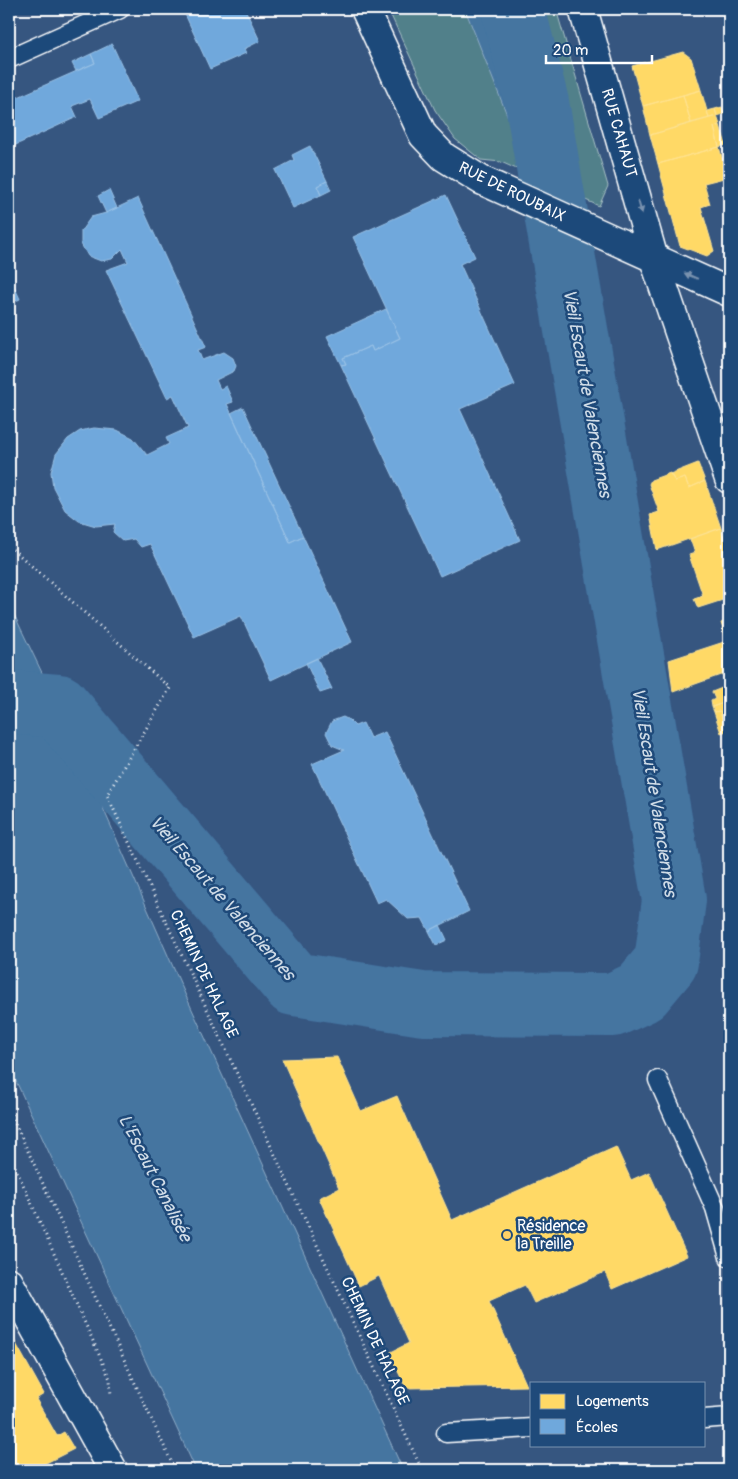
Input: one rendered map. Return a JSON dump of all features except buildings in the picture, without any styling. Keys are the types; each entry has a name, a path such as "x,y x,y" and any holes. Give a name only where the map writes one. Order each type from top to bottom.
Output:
{"street":[{"name":"RUE DE ROUBAIX","path":"365,9 423,135 444,157 481,180 729,292"},
{"name":"RUE CAHAUT","path":"582,9 654,258 729,479"},
{"path":"9,1282 113,1470"}],"lane":[{"path":"9,59 120,9"},
{"path":"658,1080 715,1208 729,1257"},
{"path":"706,1419 729,1417"},
{"path":"446,1433 530,1428"}],"path":[{"name":"CHEMIN DE HALAGE","path":"9,546 170,688 107,795 422,1470"},
{"path":"9,1110 175,1470"},
{"path":"9,1153 110,1379 111,1398"}],"green space":[{"path":"388,9 556,9 608,186 599,206 501,162 481,160 455,139 435,110"}],"water":[{"path":"465,9 525,9 548,88 542,149 543,181 532,176 531,151 513,130"},
{"name":"L'Escaut Canalisée","path":"9,604 58,706 185,994 403,1470 196,1470 9,1066"}],"waterway":[{"name":"Vieil Escaut de Valenciennes","path":"9,702 58,706 294,984 423,1004 613,1005 641,992 666,962 674,900 537,103 513,9"}],"place":[{"name":"Résidence la Treille","path":"507,1235"}]}
